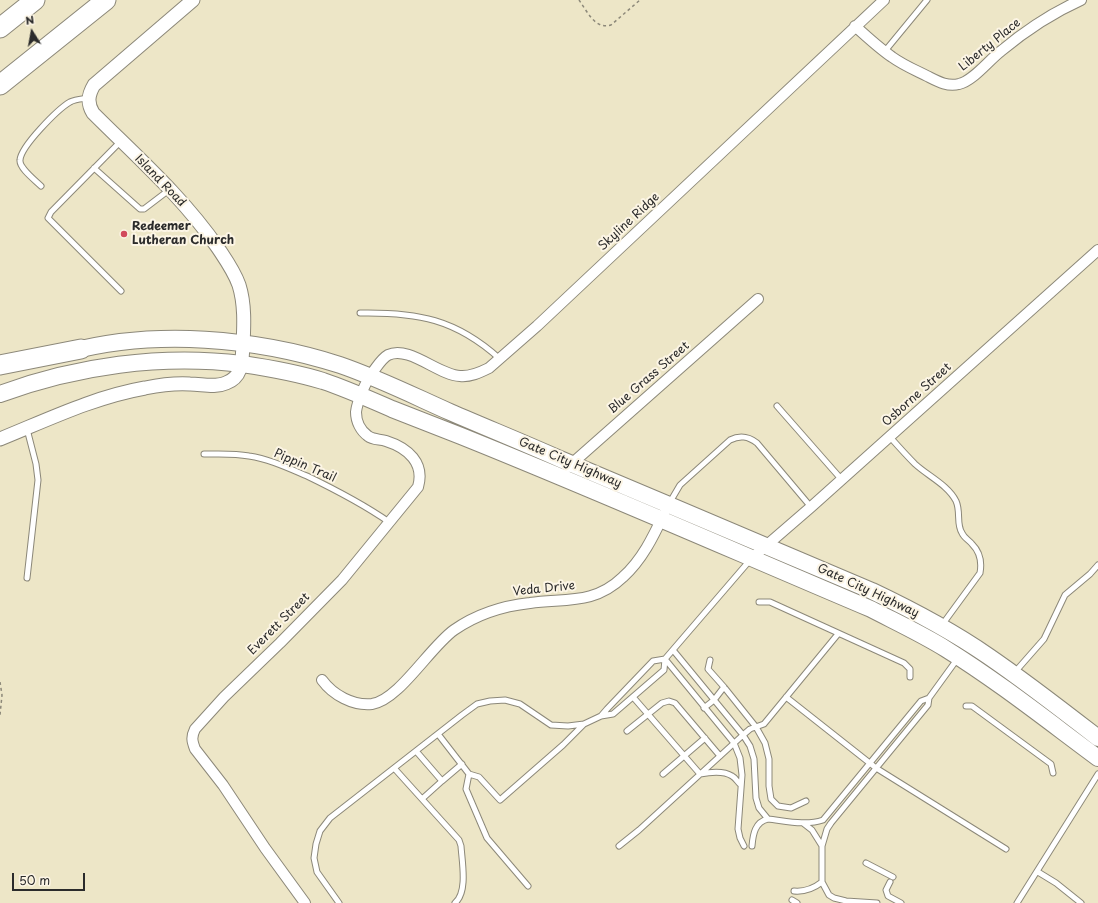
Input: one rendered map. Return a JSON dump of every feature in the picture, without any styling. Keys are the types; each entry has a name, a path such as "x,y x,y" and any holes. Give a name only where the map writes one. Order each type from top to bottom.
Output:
{"highway":[{"path":"0,28 35,0"},
{"path":"0,85 106,0"},
{"path":"0,365 81,349"}],"main road":[{"name":"Gate City Highway","path":"0,374 44,359 81,349 135,341 163,340 204,340 243,344 306,355 339,365 370,376 572,464 872,591 941,627 988,656 1098,738"},
{"name":"Gate City Highway","path":"0,394 82,371 147,362 190,361 242,364 276,369 308,377 362,396 558,476 871,609 909,628 959,658 1029,706 1098,758"}],"street":[{"path":"88,98 94,85 193,0"},
{"name":"Skyline Ridge","path":"370,376 382,360 388,355 395,353 408,355 451,375 470,376 489,368 542,321 884,0"},
{"name":"Liberty Place","path":"855,26 899,62 942,83 950,85 959,84 966,82 973,77 1000,51 1024,34 1048,18 1080,0"},
{"name":"Island Road","path":"88,98 89,107 93,113 190,211 213,241 233,272 239,285 243,302 242,364"},
{"name":"Osborne Street","path":"752,558 842,480 1098,250"},
{"name":"Blue Grass Street","path":"558,476 758,299"},
{"path":"0,439 82,405 110,396 167,384 217,386 227,383 238,374 242,364"},
{"name":"Everett Street","path":"305,903 265,848 223,785 195,749 192,742 192,735 194,729 224,697 342,580 416,490 420,481 420,473 418,466 409,453 390,443 374,439 362,431 358,425 356,410 370,376"},
{"name":"Veda Drive","path":"322,680 333,693 361,704 372,704 381,701 404,682 452,632 479,615 511,605 578,599 597,595 610,588 633,568 647,547 669,505"}],"lane":[{"path":"885,52 928,0"},
{"path":"41,186 21,165 20,159 31,140 58,111 71,102 88,98"},
{"path":"121,141 51,212 48,218 121,291"},
{"path":"94,168 140,210 144,209 169,189"},
{"path":"360,313 402,314 438,321 472,336 500,359"},
{"path":"777,406 842,480"},
{"path":"27,428 36,464 38,480 27,578"},
{"path":"669,505 674,494 684,481 730,440 736,437 745,436 751,438 757,443 811,507"},
{"path":"890,437 915,464 950,492 958,506 960,515 959,526 961,532 972,544 980,557 980,572 941,627"},
{"name":"Pippin Trail","path":"204,454 228,453 248,456 287,467 341,492 363,504 389,522"},
{"path":"601,716 653,661 664,659 673,650 752,558"},
{"path":"1013,675 1044,639 1060,602 1065,595 1090,574 1098,565"},
{"path":"759,602 770,602 904,663 910,669 910,677"},
{"path":"619,846 639,830 750,729 764,724 838,634"},
{"path":"673,650 743,735 750,746 754,759 756,798 759,808 768,819"},
{"path":"877,903 834,898 829,895 822,882 822,846 827,829 928,706 929,698 959,658"},
{"path":"339,903 317,872 314,858 320,830 330,818 477,704 505,700 520,704 551,725 568,726 584,724 601,716 613,714 664,670 664,659"},
{"path":"664,659 734,743 740,758 742,775 738,829 744,846"},
{"path":"710,660 708,669 756,727 765,743 769,759 768,786 771,799 778,806 791,808 806,801"},
{"path":"704,708 714,700 724,687"},
{"path":"633,697 700,774"},
{"path":"786,697 870,764 1006,849"},
{"path":"752,846 754,830 762,820 768,819 815,823 823,820 920,701 929,698"},
{"path":"627,731 662,703 669,701 675,703 720,756"},
{"path":"966,706 972,706 1051,764 1053,773"},
{"path":"438,734 469,774 479,777 500,800 563,745 584,724"},
{"path":"664,774 705,738"},
{"path":"416,751 442,781"},
{"path":"422,799 462,764"},
{"path":"394,768 459,840 461,846 463,890 459,899 455,903"},
{"path":"700,774 713,772 723,773 732,776 741,785"},
{"path":"469,774 466,789 487,838 528,886"},
{"path":"1017,903 1038,872 1098,774"},
{"path":"803,823 812,830 822,846"},
{"path":"866,863 891,880 886,890 888,896 901,903"},
{"path":"1038,872 1056,883 1082,903"},
{"path":"794,891 800,892 812,889 822,882"}],"path":[{"path":"579,0 596,23 601,26 611,24 640,0"},
{"path":"0,682 2,695 0,715"}],"place":[{"name":"Redeemer Lutheran Church","path":"124,234"}]}
